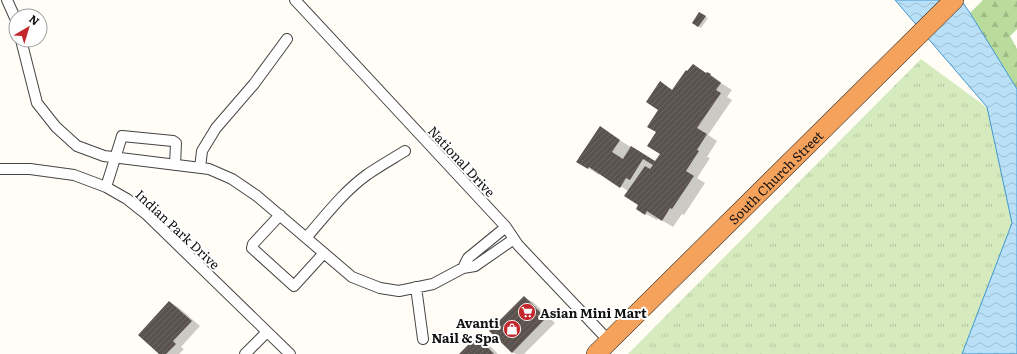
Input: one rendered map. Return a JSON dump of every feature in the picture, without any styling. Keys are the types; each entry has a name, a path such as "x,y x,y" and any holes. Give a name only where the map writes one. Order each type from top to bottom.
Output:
{"highway":[{"name":"South Church Street","path":"602,347 954,0"}],"street":[{"name":"National Drive","path":"295,0 506,227 518,245 602,347"},
{"path":"200,168 202,151 216,128 254,84 287,39"},
{"path":"23,48 37,103 56,128 77,146 104,156 208,169 232,179 257,196 352,278 380,288 399,291 433,284 463,268 475,266 514,239"},
{"path":"106,187 122,136 173,141 176,143 175,165"},
{"path":"306,238 341,198 355,185 368,174 404,151"},
{"name":"Indian Park Drive","path":"0,169 30,169 74,175 106,187 127,199 146,214 290,354"},
{"path":"280,215 252,248 294,286 324,253"},
{"path":"463,268 468,258 506,227"},
{"path":"416,287 423,339"},
{"path":"245,354 267,332"}],"green space":[{"path":"983,0 1017,0 1017,29 1010,36 1017,49 1017,89 970,13"},
{"path":"921,59 1017,130 1017,354 628,354"}],"water":[{"path":"895,0 961,0 1017,89 1017,354 962,354 1012,223 987,107"}],"building":[{"path":"699,12 706,16 698,27 692,23"},
{"path":"693,64 706,73 711,74 710,75 721,83 716,90 721,93 697,128 707,134 697,150 699,151 686,171 694,176 662,221 647,211 645,215 636,209 638,205 624,196 645,166 650,169 653,165 643,159 630,180 626,178 620,188 589,167 588,169 576,162 600,126 620,140 612,152 623,159 631,146 655,161 660,154 647,146 656,132 647,127 658,110 646,102 660,81 672,90 686,70 687,71"},
{"path":"524,296 546,318 512,353 489,331"},
{"path":"169,301 192,321 173,341 176,344 166,354 159,354 138,335"},
{"path":"477,336 494,354 459,354"}],"place":[{"name":"Asian Mini Mart","path":"527,312"},
{"name":"Avanti Nail & Spa","path":"512,329"}]}
